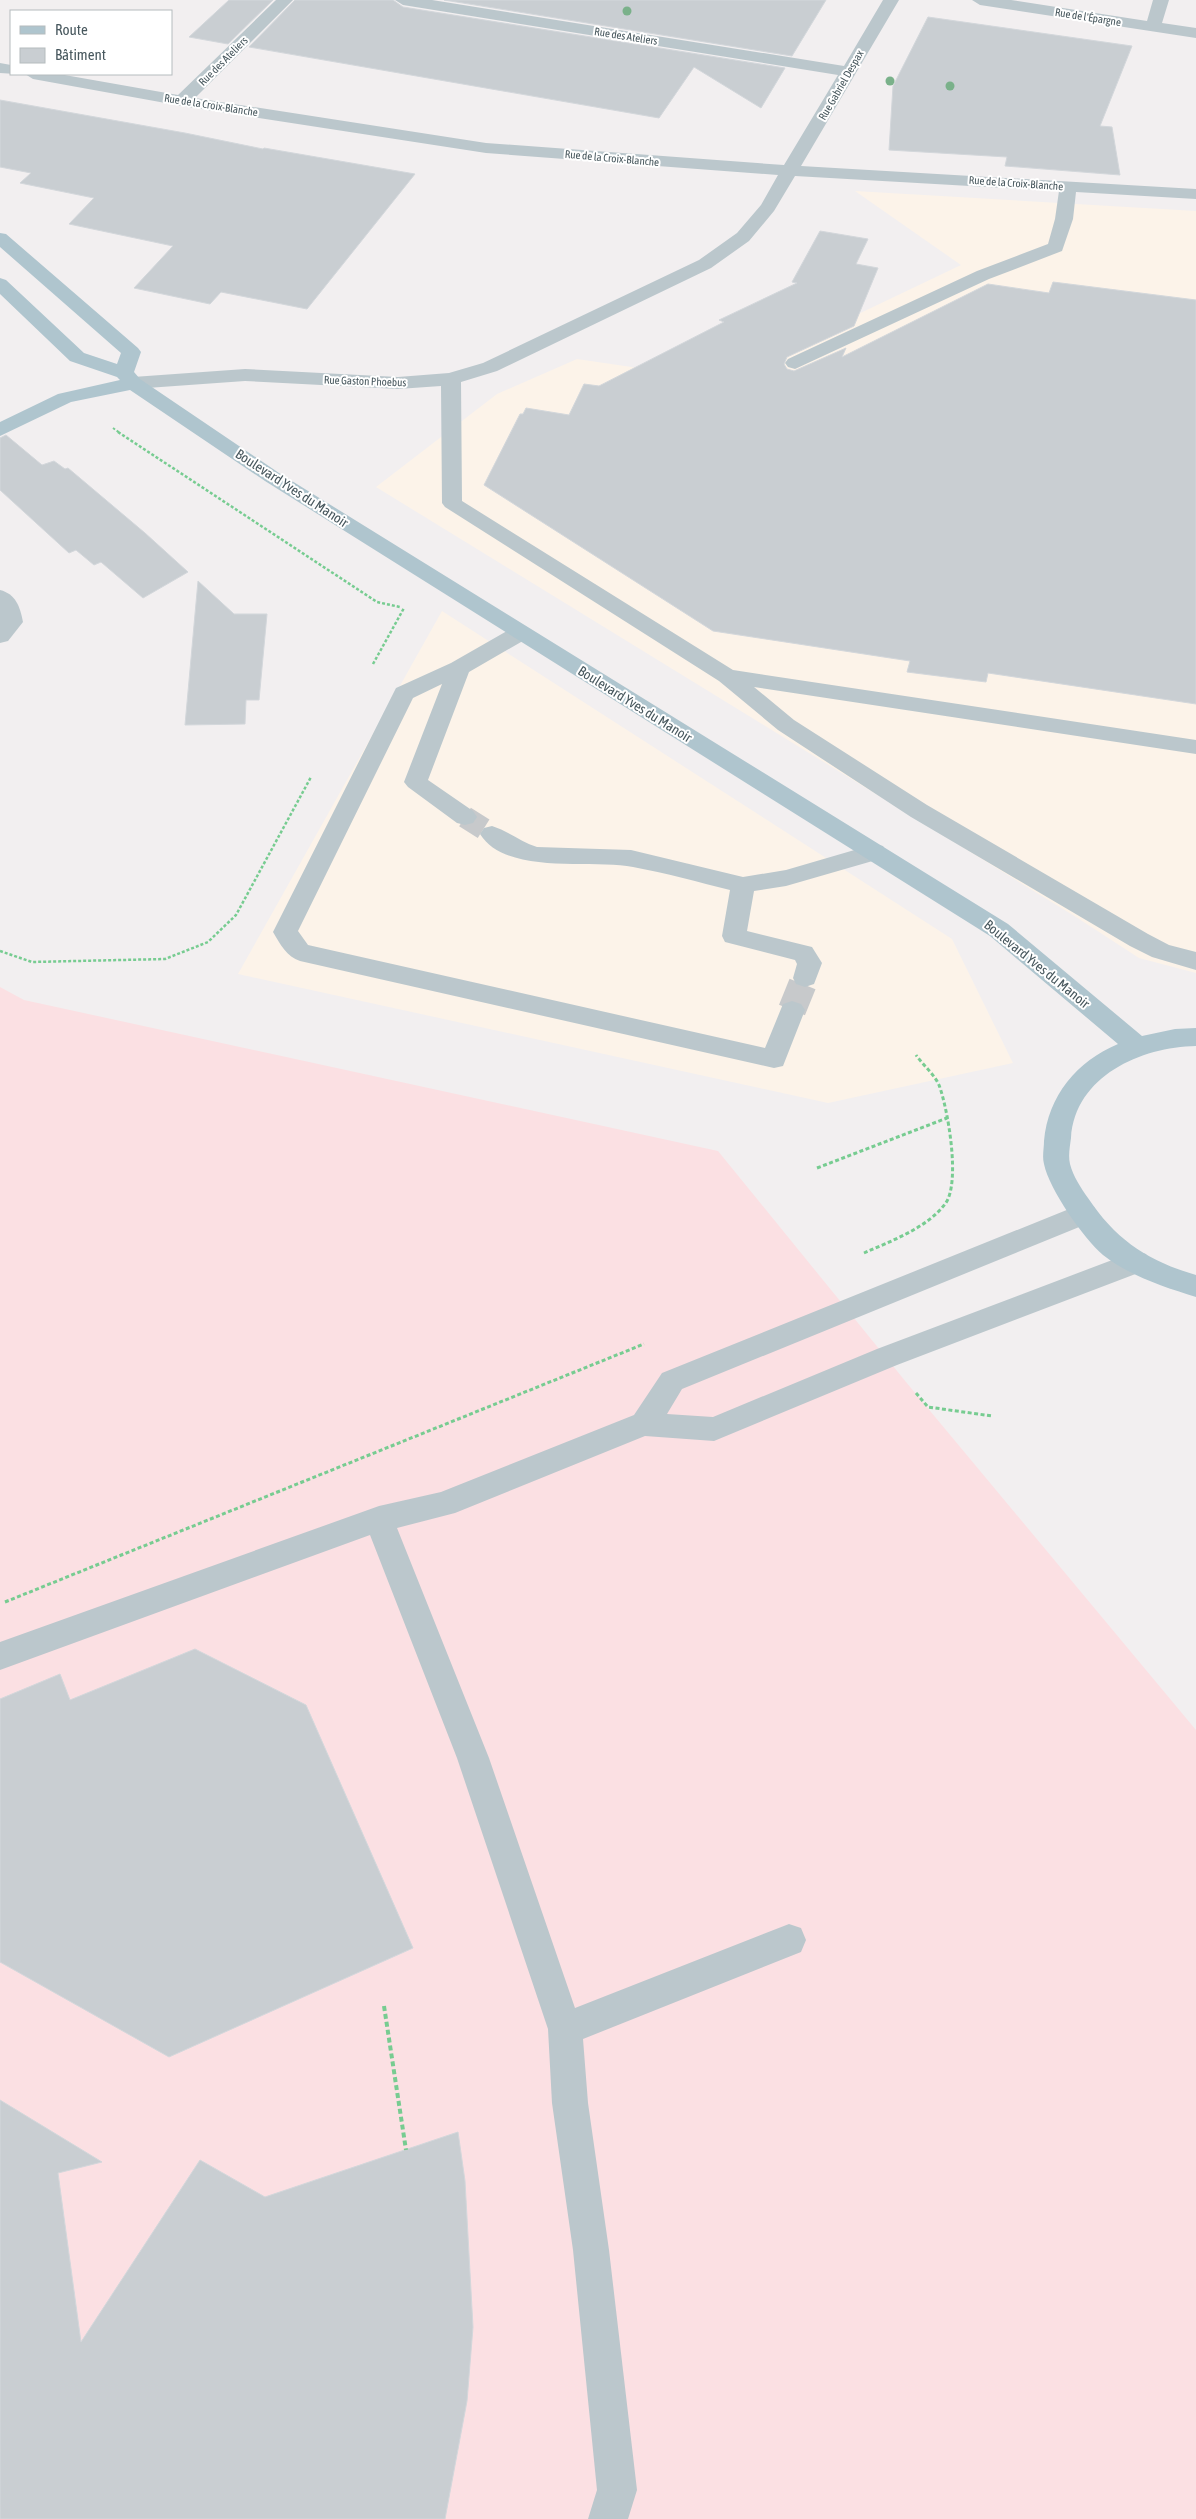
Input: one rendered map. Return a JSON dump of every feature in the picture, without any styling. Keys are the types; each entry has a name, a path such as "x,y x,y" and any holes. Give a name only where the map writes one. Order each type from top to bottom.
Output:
{"main road":[{"path":"0,238 130,352 129,378"},
{"name":"Boulevard Yves du Manoir","path":"0,284 77,357 129,378 264,472 520,634 999,930 1137,1046"},
{"name":"Rue Gaston Phoebus","path":"0,430 66,398 129,378"},
{"path":"1196,1037 1186,1037 1137,1046 1099,1064 1071,1092 1057,1127 1058,1164 1084,1214 1104,1239 1136,1262 1173,1280 1196,1286"}],"street":[{"name":"Rue des Ateliers","path":"182,101 285,0"},
{"name":"Rue des Ateliers","path":"403,0 849,72"},
{"name":"Rue Gabriel Despax","path":"792,170 891,0"},
{"name":"Rue de l'Épargne","path":"980,0 1196,33"},
{"path":"1153,26 1161,0"},
{"name":"Rue de la Croix-Blanche","path":"39,75 182,101 486,148 714,166 1196,194"},
{"name":"Rue Gaston Phoebus","path":"129,378 244,375 398,383 451,379 490,367 705,264 743,237 758,221 792,170"},
{"path":"794,364 982,275 1056,247 1064,219 1068,187"},
{"path":"451,379 452,503 727,676 786,725 919,811 1139,940 1162,951 1196,961"},
{"path":"0,596 9,606 12,622 0,636"},
{"path":"520,634 459,668 404,693 285,932 300,952 774,1059 792,1010"},
{"path":"459,668 416,782 466,817"},
{"path":"727,676 1196,747"},
{"path":"492,834 514,848 536,855 631,858 742,885 786,878 875,852"},
{"path":"742,885 734,936 803,953 810,963 805,978"},
{"path":"644,1424 672,1381 1084,1214"},
{"path":"0,1656 379,1519 444,1504 644,1424 714,1429 887,1357 1136,1262"},
{"path":"379,1519 473,1758 565,2029 570,2103 591,2250 617,2490 608,2519"},
{"path":"565,2029 790,1940"}],"path":[{"path":"371,668 404,608"},
{"path":"0,951 32,962 96,962 165,959 208,942 236,915 315,770"},
{"path":"847,1310 834,1268 897,1238 930,1219 950,1197 951,1163 947,1118 939,1085 916,1055"},
{"path":"817,1168 947,1118"},
{"path":"0,1604 646,1344"},
{"path":"384,2006 406,2150"}],"shaded area":[{"path":"855,191 1196,211 1196,973 1139,958 1076,917 376,487 497,394 577,359 720,380 961,265"},
{"path":"442,611 952,939 1013,1063 828,1103 238,974"},
{"path":"0,987 24,1000 718,1151 906,1382 1196,1730 1196,2519 0,2519"}],"building":[{"path":"229,0 273,0 228,44 189,37"},
{"path":"295,0 393,0 403,7 785,68 761,108 694,67 659,118 249,47"},
{"path":"444,0 826,0 792,56"},
{"path":"928,17 1132,46 1100,126 1112,127 1120,175 1005,166 1007,157 889,150 893,86"},
{"path":"0,100 263,149 415,174 307,309 221,292 210,304 134,288 173,246 69,224 94,198 20,183 31,173 0,167"},
{"path":"820,231 868,239 856,264 878,268 854,326 787,357 784,364 787,369 794,371 846,348 842,357 988,284 1049,293 1053,282 1196,300 1196,704 988,673 986,682 907,672 910,661 713,631 484,485 520,414 523,414 526,408 569,415 584,384 599,386 724,322 719,320 797,283 792,282"},
{"path":"6,435 42,465 54,461 65,469 68,468 188,572 143,598 101,562 94,565 76,550 69,553 0,490 0,438"},
{"path":"198,581 234,614 267,614 259,700 246,700 245,724 185,725"},
{"path":"195,1649 306,1705 413,1948 169,2057 0,1962 0,1699 60,1674 70,1700"},
{"path":"0,2100 102,2162 58,2173 81,2342 200,2160 265,2197 458,2132 465,2181 473,2327 467,2401 445,2519 0,2519"}],"tunnel":[{"path":"465,817 492,834"},
{"path":"792,1010 805,978"}]}
